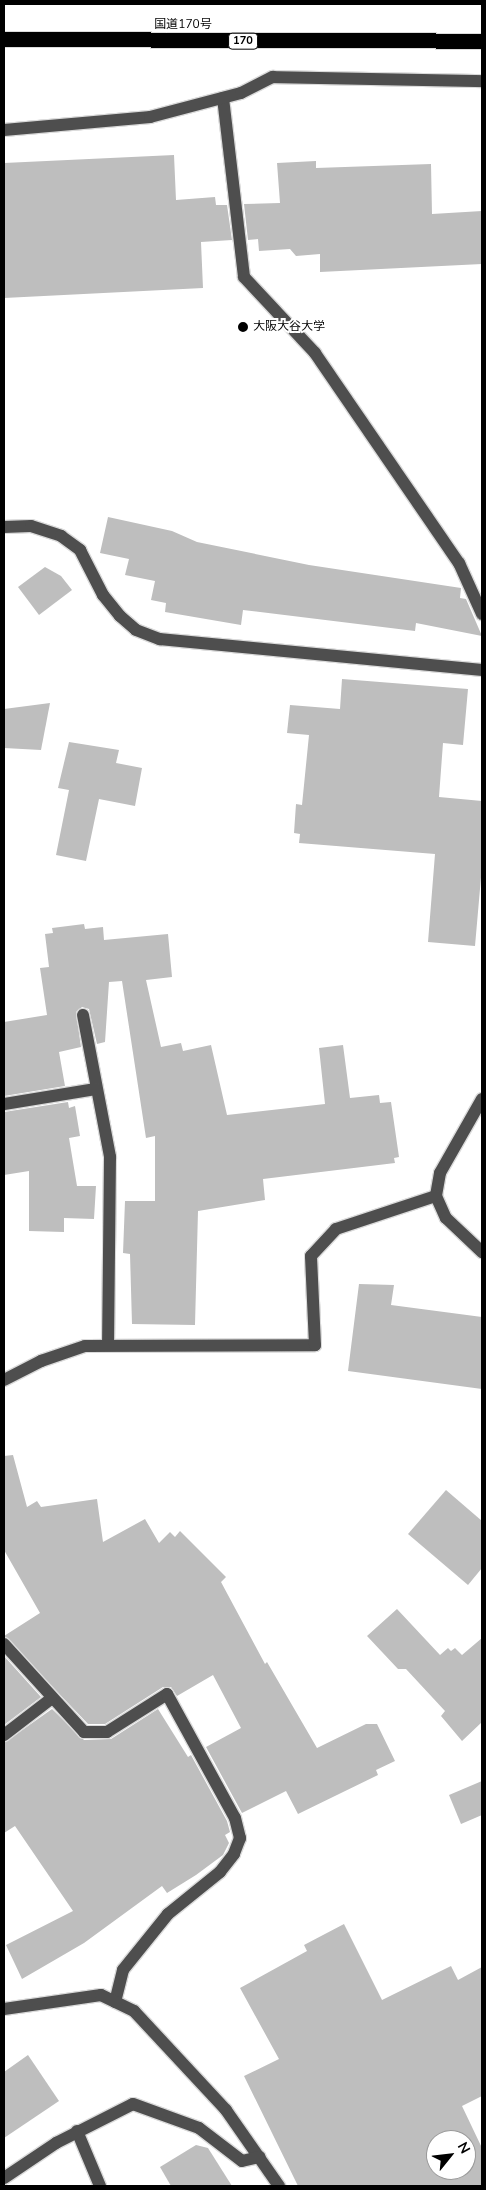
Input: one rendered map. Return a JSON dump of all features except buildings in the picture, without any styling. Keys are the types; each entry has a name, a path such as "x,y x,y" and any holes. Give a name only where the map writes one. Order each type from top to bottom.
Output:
{"highway":[{"name":"国道170号","path":"4,39 482,41"}],"street":[{"path":"4,130 150,117 223,98 273,76 482,81"},
{"path":"223,98 244,277 314,353 459,563 482,614"},
{"path":"4,527 31,526 61,536 80,550 103,595 120,616 136,630 160,639 482,670"},
{"path":"83,1015 110,1157 108,1346"},
{"path":"4,1104 96,1089"},
{"path":"482,1099 440,1173 436,1196 446,1218 482,1252"},
{"path":"4,1380 41,1361 84,1346 315,1345 311,1256 336,1229 436,1196"},
{"path":"4,1644 51,1699 84,1732 107,1732 167,1694 235,1818 240,1838 234,1854 220,1872 168,1914 123,1970 115,2002"},
{"path":"4,1735 51,1699"},
{"path":"4,2009 101,1995 134,2011 158,2033 226,2110 279,2186"},
{"path":"4,2178 77,2131 133,2104 199,2128 242,2160 260,2157"},
{"path":"77,2131 100,2186"}],"place":[{"name":"大阪大谷大学","path":"243,327"}]}
